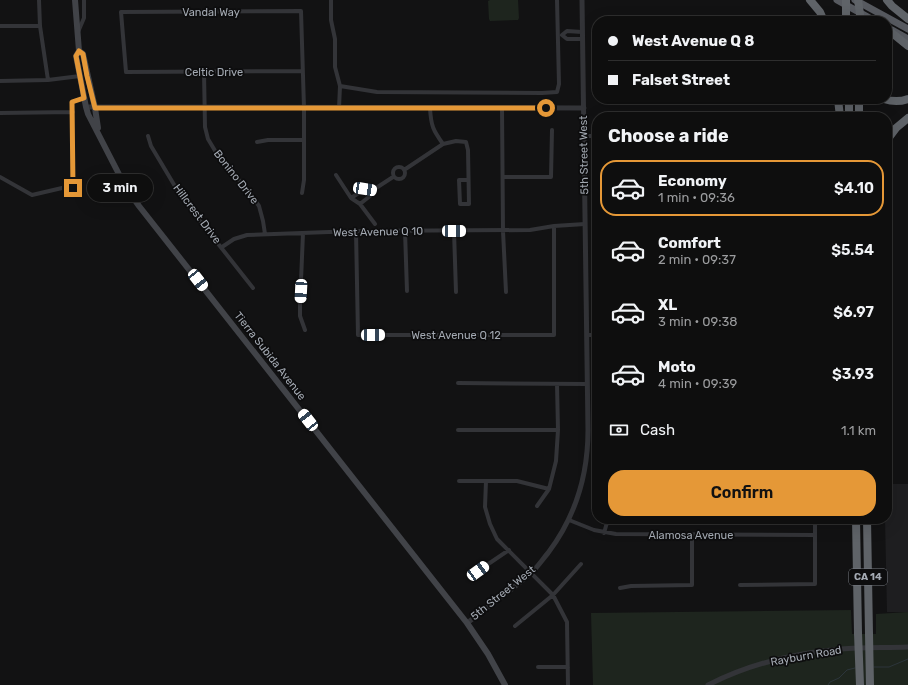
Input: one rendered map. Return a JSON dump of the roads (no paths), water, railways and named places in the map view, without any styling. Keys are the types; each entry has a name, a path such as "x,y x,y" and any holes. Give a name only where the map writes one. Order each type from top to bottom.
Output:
{"highway":[{"path":"810,0 822,16"},
{"path":"837,0 866,16"},
{"path":"846,0 846,16"},
{"path":"857,0 858,16"},
{"path":"857,0 860,16"},
{"path":"857,0 885,16"},
{"path":"887,0 908,19"},
{"path":"892,20 908,29"},
{"path":"892,31 908,39"},
{"path":"892,32 908,46"},
{"path":"892,102 908,99"},
{"path":"892,133 908,118"},
{"name":"CA 14","path":"856,524 860,685"},
{"name":"CA 14","path":"867,524 870,685"}],"main road":[{"name":"Tierra Subida Avenue","path":"75,0 79,51 76,56 86,107 88,114 124,184 139,206 467,623 488,654 505,685"},
{"name":"Tierra Subida Avenue","path":"79,51 83,54 95,108 98,131"}],"street":[{"path":"39,0 40,26 48,80"},
{"path":"77,34 84,18 84,0"},
{"path":"331,0 331,20 335,39 335,68 340,86 339,108"},
{"path":"340,86 377,92 557,92 560,84 561,35 557,0"},
{"name":"5th Street West","path":"467,623 531,573 553,546 569,520 578,499 587,464 587,335 582,0"},
{"name":"Vandal Way","path":"126,72 121,12 301,11 302,71"},
{"path":"0,26 40,26"},
{"path":"561,35 567,31 582,32"},
{"path":"561,35 567,39 582,39"},
{"path":"302,71 304,108 304,180 302,193"},
{"name":"Celtic Drive","path":"126,72 302,71"},
{"name":"Bonino Drive","path":"204,72 205,127 208,139 217,154 259,206 265,234"},
{"path":"0,81 48,80 80,76"},
{"path":"0,177 32,195 62,188 73,188 73,100 84,98"},
{"path":"86,107 584,108"},
{"path":"430,108 431,122 443,144"},
{"path":"502,108 503,231 506,292"},
{"path":"0,112 73,112"},
{"path":"503,177 551,177 552,130"},
{"name":"Hillcrest Drive","path":"148,136 151,146 182,198 253,288"},
{"path":"584,136 592,136"},
{"path":"257,142 268,140 304,140"},
{"path":"404,170 443,144 456,141 466,142 468,150 469,204 460,204 459,180 468,180"},
{"path":"393,177 392,173 395,168 398,167 404,170"},
{"path":"393,177 397,179 403,178 405,175 404,170"},
{"path":"336,175 351,198 360,204 375,224"},
{"path":"360,204 370,196 373,190 393,177"},
{"path":"351,198 365,189 373,190"},
{"name":"West Avenue Q 10","path":"222,247 234,239 247,235 356,231 503,231 530,230 554,226 585,224"},
{"name":"West Avenue Q 12","path":"356,231 358,335 554,335 554,226"},
{"path":"405,231 407,291"},
{"path":"454,231 456,292"},
{"path":"303,233 300,316 305,330"},
{"path":"587,335 592,335"},
{"path":"458,383 587,384"},
{"path":"537,506 548,489 556,461 558,430 557,384"},
{"path":"458,430 558,430"},
{"path":"458,481 517,481 548,489"},
{"path":"486,481 485,507 490,524 497,539 553,595 567,622 568,685"},
{"name":"Alamosa Avenue","path":"569,520 604,533 641,535 815,535"},
{"path":"604,533 607,524"},
{"path":"740,585 816,584 815,524"},
{"path":"620,588 630,586 692,585 692,535"},
{"path":"478,571 509,550"},
{"path":"515,626 553,595 581,564"},
{"name":"Rayburn Road","path":"708,685 738,671 799,655 842,649 908,647"},
{"path":"538,667 568,667"}],"waterway":[{"path":"874,667 889,667 908,659"},
{"path":"828,685 830,682 839,678 847,670 855,668"}]}
